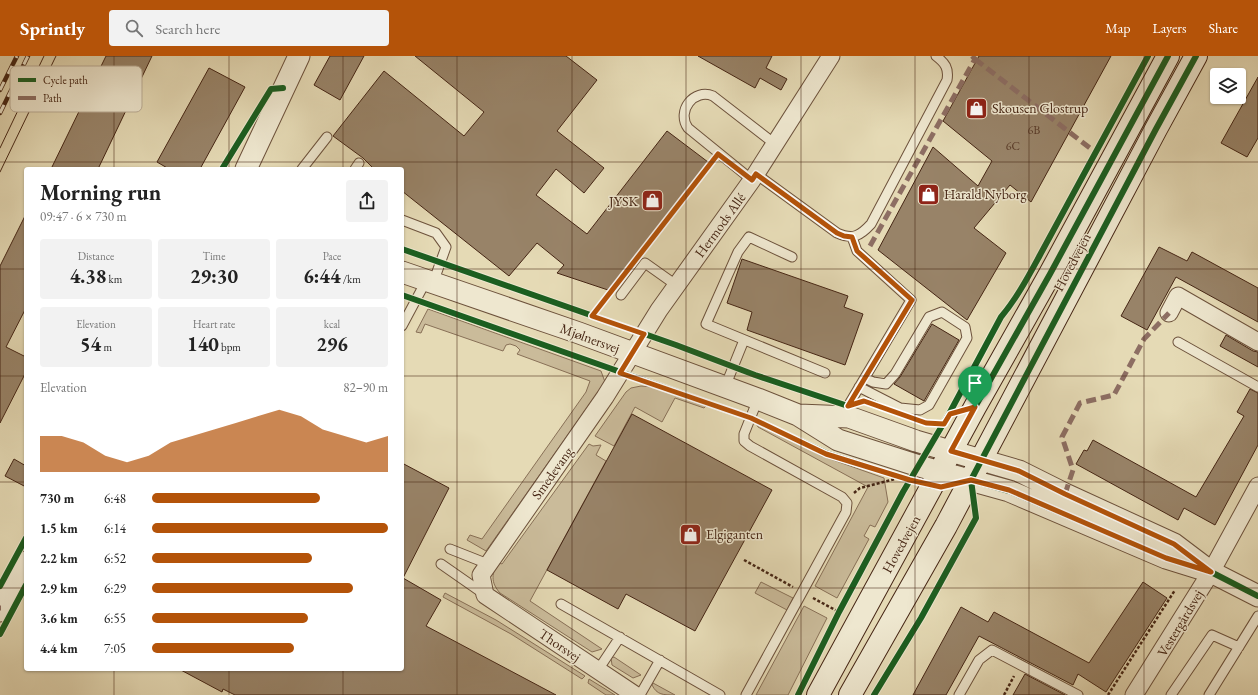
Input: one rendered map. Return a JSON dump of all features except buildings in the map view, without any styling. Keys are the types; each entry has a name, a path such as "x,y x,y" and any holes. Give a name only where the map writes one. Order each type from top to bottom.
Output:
{"main road":[{"name":"Hovedvejen","path":"818,695 975,407 1050,274 1168,56"},
{"name":"Hovedvejen","path":"850,695 971,480 1196,56"}],"street":[{"path":"247,167 299,56"},
{"name":"Hermods Allé","path":"632,352 676,285 754,177 831,56"},
{"name":"Mjølnersvej","path":"404,273 632,352 798,414 838,440 914,473 940,472 1009,490 1166,558 1211,572"},
{"path":"1169,313 1178,296 1258,342"},
{"name":"Smedevang","path":"485,595 481,575 605,397 632,352"},
{"name":"Mjølnersvej","path":"798,414 849,418 916,441 1019,471 1065,494 1174,544 1211,572"},
{"name":"Vestergårdsvej","path":"1134,695 1211,572 1258,486"},
{"path":"0,609 24,566"},
{"path":"1211,572 1258,596"},
{"name":"Thorsvej","path":"485,595 634,695"}],"lane":[{"path":"775,144 713,96 703,93 697,95 692,99 684,111 684,123 718,154 837,233 852,237 859,235 870,224 947,80 947,68 936,56"},
{"path":"304,167 327,137"},
{"path":"404,221 436,233 446,247 429,282 404,323"},
{"path":"792,257 749,237 738,252 706,324 825,373"},
{"path":"849,418 848,406 912,300 857,251 852,237"},
{"path":"621,295 645,263 676,285"},
{"path":"860,387 900,408 920,410 930,405 967,338 965,327 942,312 929,317 895,374 886,384 873,382 865,378"},
{"path":"725,387 744,340"},
{"path":"1178,342 1258,387"},
{"path":"746,695 846,512 847,503 842,497 744,441 744,434 758,399"},
{"path":"450,549 488,564"},
{"path":"441,564 485,595"},
{"path":"561,604 720,695"},
{"path":"1209,695 1258,616"},
{"path":"1171,695 1212,635 1239,646"},
{"path":"598,670 620,637"},
{"path":"959,695 979,660 992,650 1078,695"},
{"path":"640,695 660,660"}],"path":[{"path":"640,254 718,154"},
{"path":"579,333 612,291"},
{"path":"585,313 600,318"},
{"path":"889,474 914,473"},
{"path":"845,500 860,488 895,479"},
{"path":"1108,695 1176,590"},
{"path":"836,619 843,605"},
{"path":"1004,695 1020,665"}],"shaded area":[{"path":"428,309 601,371 605,382 486,551 467,540 470,535 482,539 586,392 590,381 517,354 520,350 516,346 510,344 506,345 503,351 425,324 421,333 416,332"},
{"path":"641,386 653,387 706,406 704,408 675,398 662,422 635,407 614,446 595,436 626,392 631,388"},
{"path":"756,423 822,456 884,478 888,502 875,527 870,525 864,536 869,539 837,598 815,586 868,487 758,427"},
{"path":"589,444 593,446 601,445 596,455 606,461 530,601 602,649 592,652 500,593 493,581 494,570 498,562 502,564"},
{"path":"761,582 793,598 787,610 755,593"},
{"path":"445,593 496,620 585,676 582,679 511,634 443,597"},
{"path":"804,606 827,618 788,695 756,695"},
{"path":"614,657 641,675 633,678 612,665 611,658"},
{"path":"589,679 615,695 606,695 588,683"},
{"path":"653,683 675,695 658,693 652,685"}],"tram line":[{"path":"39,66 44,56"},
{"path":"51,66 56,56"},
{"path":"0,148 17,112"},
{"path":"0,172 29,112"}],"railway":[{"path":"12,66 17,56"},
{"path":"23,66 28,56"},
{"path":"0,90 10,70"},
{"path":"0,113 10,93"}],"marked path":[{"path":"870,246 975,59 972,56"},
{"path":"975,59 1095,152"},
{"path":"1065,494 1073,470 1062,437 1080,403 1114,395 1144,339 1169,313"}],"cycle path":[{"path":"949,414 1001,317 1017,295 1031,271 1148,56"},
{"path":"798,695 839,612 903,492 949,414 975,407 1050,274 1168,56"},
{"path":"971,480 1196,56"},
{"path":"223,167 271,89 283,88"},
{"path":"404,250 676,345 755,375 848,406 864,401 926,423 944,424"},
{"path":"404,296 751,418 826,453 933,486 941,487 971,480 1009,491 1166,558 1211,572"},
{"path":"951,451 1019,471 1065,494 1174,544 1211,572 1258,596"},
{"path":"874,695 921,618 976,518 971,480"},
{"path":"0,586 24,542"},
{"path":"0,634 24,589"}],"place":[{"name":"Skousen Glostrup","path":"977,108"},
{"name":"Harald Nyborg","path":"929,194"},
{"name":"JYSK","path":"653,201"},
{"name":"Elgiganten","path":"691,534"}],"route":[{"path":"718,154 752,180 756,174 837,233 852,237 857,251 912,300 848,406 864,401 926,423 944,424 950,414 975,407 951,451 1019,471 1065,494 1174,544 1211,572 1166,558 1009,490 971,480 941,487 910,480 826,454 751,418 620,373 644,334 592,316 718,154"}]}
